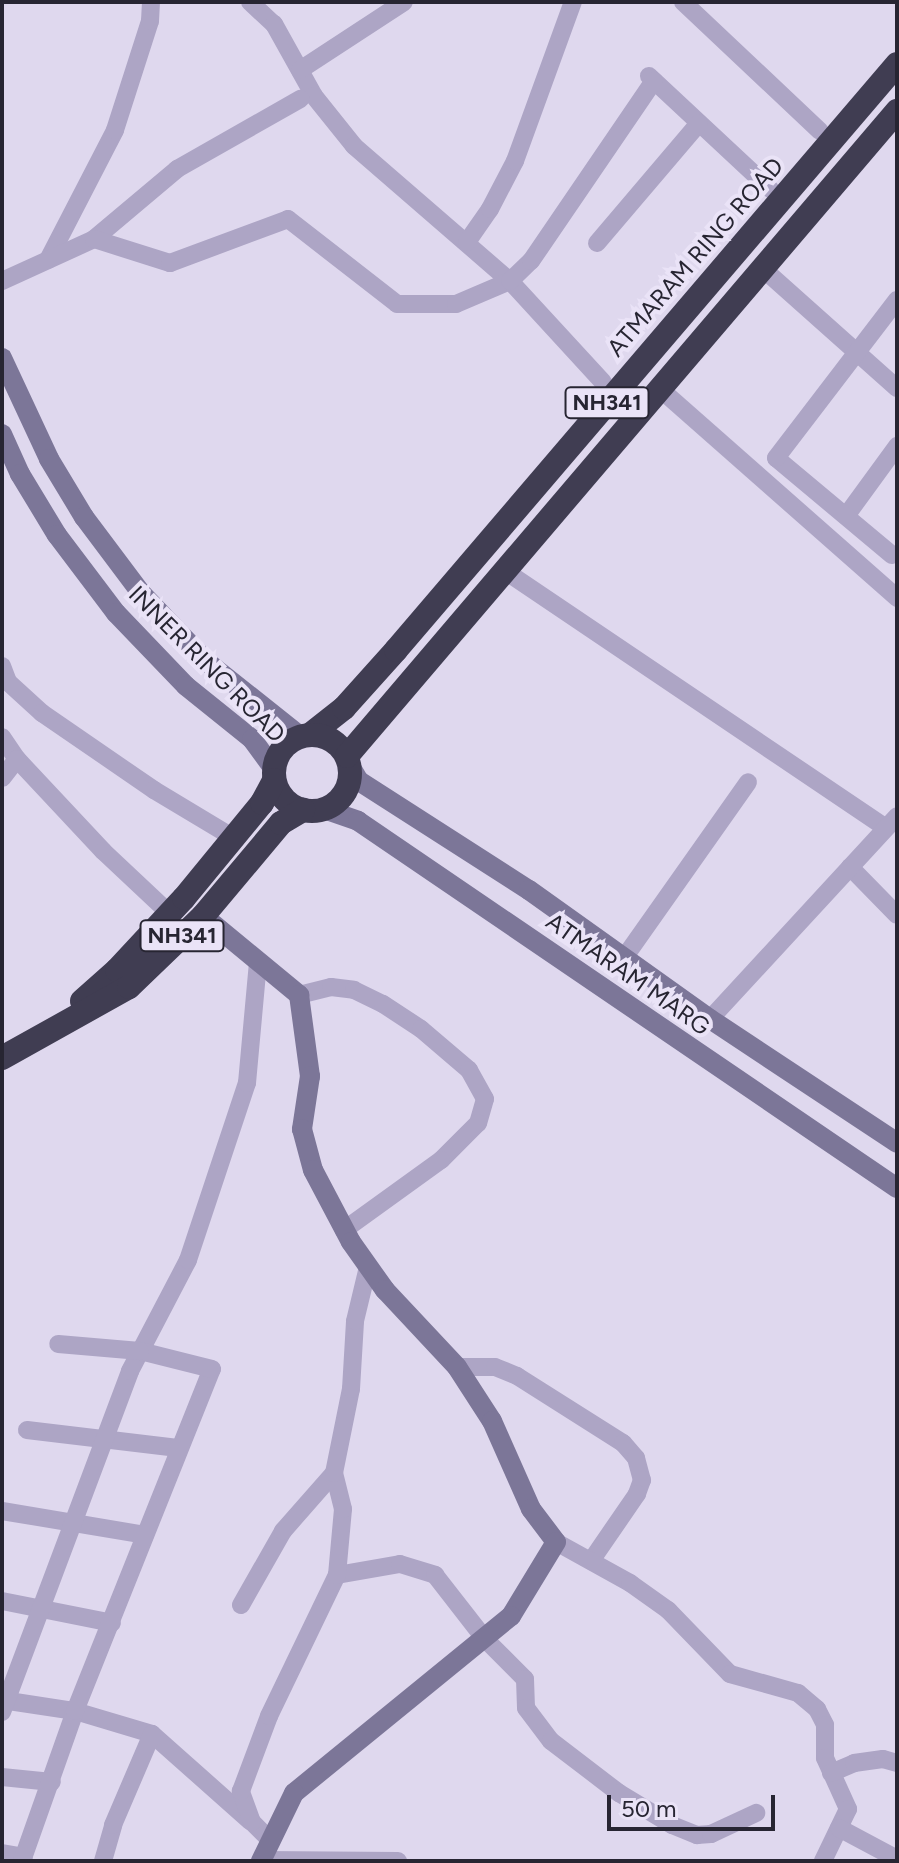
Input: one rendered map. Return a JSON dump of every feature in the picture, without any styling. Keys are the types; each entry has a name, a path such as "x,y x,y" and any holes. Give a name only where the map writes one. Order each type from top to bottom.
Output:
{"highway":[{"name":"ATMARAM RING ROAD","path":"306,735 344,708 396,650 897,64"},
{"name":"NH341","path":"2,1058 129,987 203,916 281,823 342,797 350,777 348,761 897,111"},
{"path":"306,735 332,740 348,761"},
{"name":"NH341","path":"41,1037 117,970 170,914 262,803 282,749 306,735"},
{"path":"274,775 284,799 314,810"}],"main road":[{"name":"INNER RING ROAD","path":"2,358 49,459 84,517 141,593 207,662 306,735"},
{"name":"INNER RING ROAD","path":"2,434 20,474 57,535 116,613 186,686 252,739 274,775"},
{"name":"ATMARAM MARG","path":"348,761 359,781 529,890 710,1019 897,1143"},
{"name":"ATMARAM MARG","path":"314,810 371,829 897,1188"},
{"path":"213,924 299,995 310,1076 302,1129 313,1170 344,1230 368,1267 385,1290 457,1367 492,1421 531,1509 556,1542 511,1616 294,1793 265,1854"}],"street":[{"path":"48,260 115,130 150,21 151,2"},
{"path":"250,2 274,24 314,96 354,146 402,191 467,242 510,281 603,382"},
{"path":"300,70 404,2"},
{"path":"467,242 490,209 515,161 573,2"},
{"path":"683,2 820,131"},
{"path":"94,239 170,263 288,219 397,304 456,304 510,281 531,261 651,79 770,189"},
{"path":"2,281 94,239 177,169 300,99"},
{"path":"597,243 699,123"},
{"path":"770,275 897,388"},
{"path":"892,555 776,458 897,300"},
{"path":"667,395 897,598"},
{"path":"846,516 897,446"},
{"path":"511,575 892,822 710,1019"},
{"path":"4,679 42,713 154,790 234,838"},
{"path":"2,737 17,759 103,851 170,914"},
{"path":"2,778 17,759"},
{"path":"624,958 748,782"},
{"path":"850,867 897,915"},
{"path":"252,1822 152,1734 75,1711 3,1704 140,1351 188,1260 247,1083 258,961"},
{"path":"299,995 331,987 354,990 383,1004 421,1029 469,1070 485,1099 478,1123 441,1160 344,1230"},
{"path":"368,1267 355,1321 351,1389 334,1473 343,1509 337,1575 269,1716 241,1791 265,1854 398,1861"},
{"path":"2,1853 23,1859 75,1711 212,1369 140,1351 58,1344"},
{"path":"457,1367 495,1367 517,1376 563,1408 623,1443 636,1458 642,1480 637,1494 591,1561"},
{"path":"27,1430 178,1448"},
{"path":"241,1605 283,1531 334,1473"},
{"path":"2,1511 145,1535"},
{"path":"556,1542 668,1610 730,1674 798,1693 817,1709 825,1725 825,1758 848,1809 823,1861"},
{"path":"337,1575 400,1564 421,1567 447,1586 484,1638 525,1679 526,1708 551,1741 619,1793 672,1825 697,1835 721,1830 756,1813"},
{"path":"2,1601 112,1623"},
{"path":"103,1861 113,1825 152,1734"},
{"path":"831,1773 854,1763 883,1759 897,1763"},
{"path":"2,1777 52,1782"},
{"path":"839,1828 897,1859"}]}
